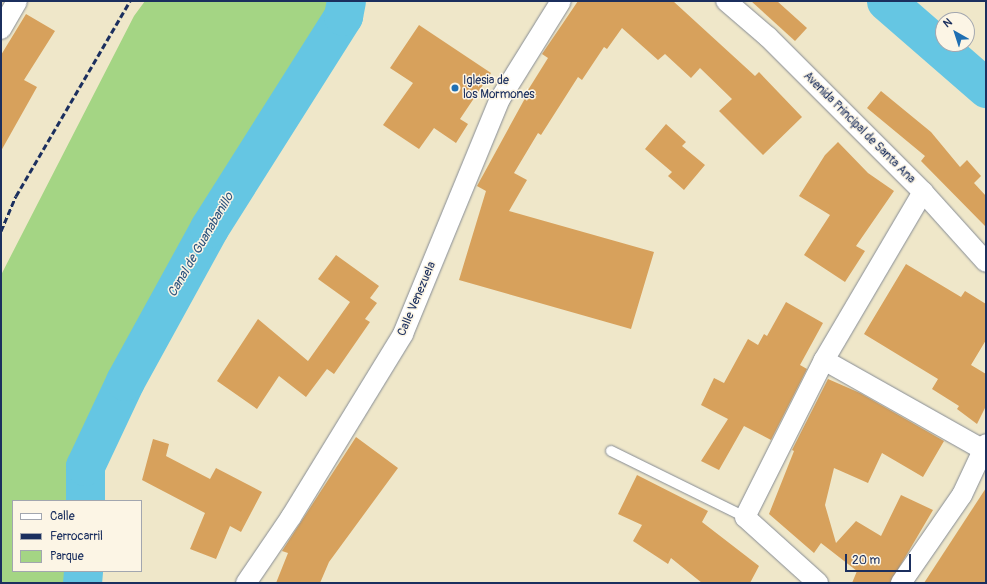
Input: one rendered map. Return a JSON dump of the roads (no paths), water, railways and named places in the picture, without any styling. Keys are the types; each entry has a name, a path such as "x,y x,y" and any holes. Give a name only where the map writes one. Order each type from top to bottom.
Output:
{"street":[{"path":"1,30 17,1"},
{"name":"Calle Venezuela","path":"246,583 291,517 403,334 500,99 561,1"},
{"name":"Avenida Principal de Santa Ana","path":"726,1 768,37 923,192 986,262"},
{"path":"818,583 745,517 824,360 923,192"},
{"path":"824,360 985,447 962,495 901,583"}],"lane":[{"path":"611,451 745,517"}],"waterway":[{"name":"Canal de Guanabanillo","path":"85,500 85,466 125,381 209,228 343,16 346,1"},
{"path":"886,1 986,88"},
{"name":"Canal de Guanabanillo","path":"82,583 83,572"}],"railway":[{"path":"1,231 16,196 130,1"}],"place":[{"name":"Iglesia de los Mormones","path":"455,88"}]}
